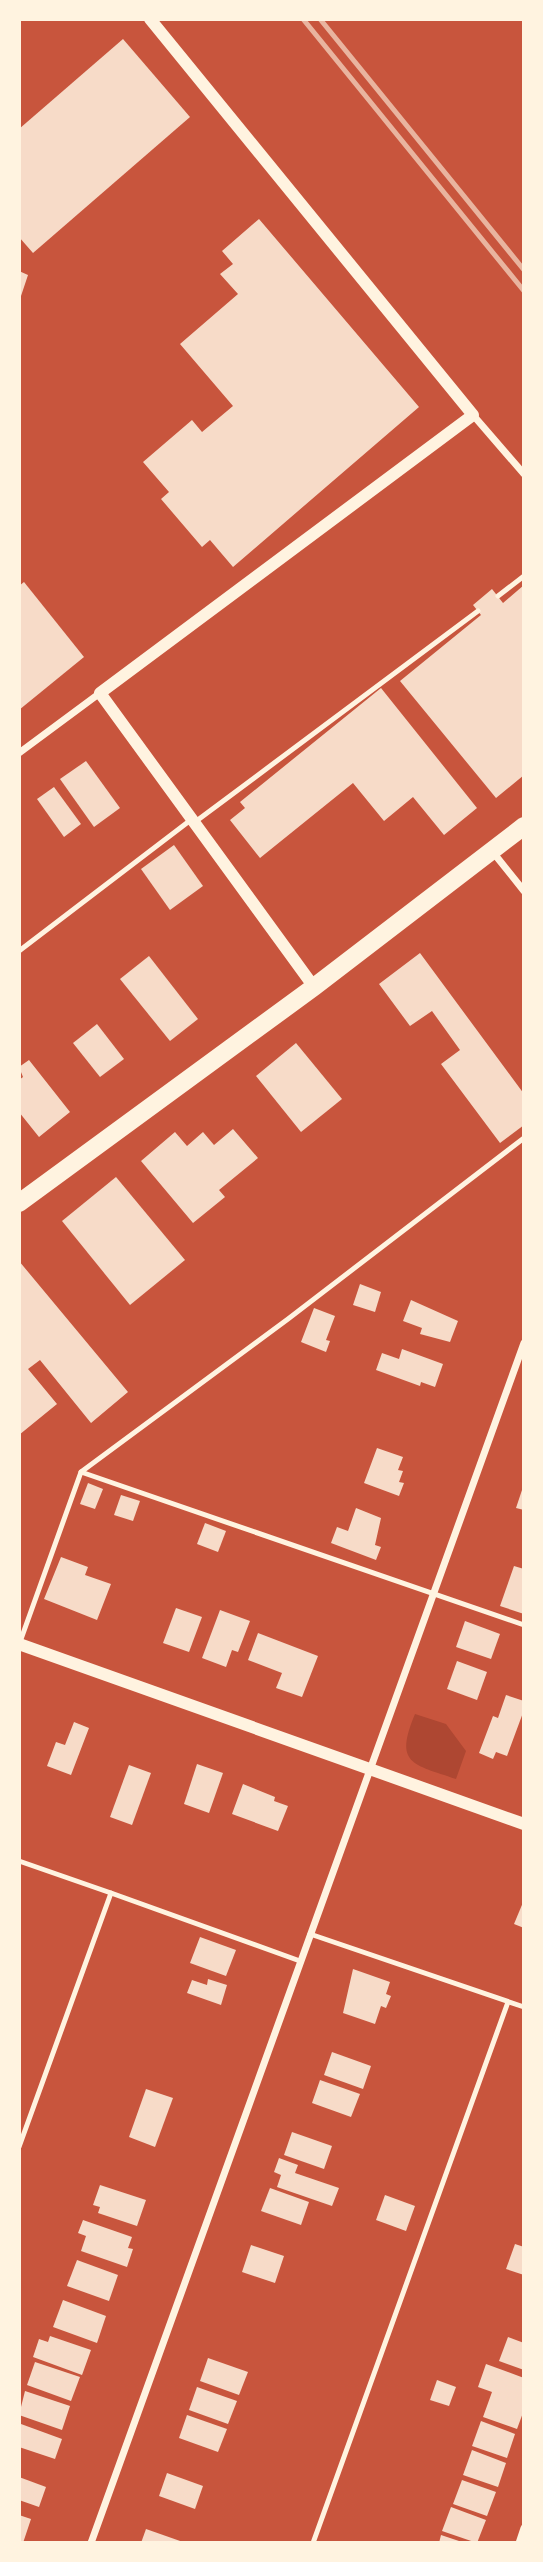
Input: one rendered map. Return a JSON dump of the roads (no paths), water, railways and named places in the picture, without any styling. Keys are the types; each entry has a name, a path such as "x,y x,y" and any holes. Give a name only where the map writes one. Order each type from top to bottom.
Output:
{"main road":[{"path":"19,1203 314,987 524,826"}],"street":[{"path":"150,19 524,474"},
{"path":"19,753 473,415"},
{"path":"100,693 314,987"},
{"path":"491,850 524,891"},
{"path":"91,2543 524,1343"},
{"path":"19,1644 524,1824"},
{"path":"519,2543 524,2528"}],"lane":[{"path":"498,596 524,576"},
{"path":"19,951 478,611"},
{"path":"19,1644 81,1472 288,1319 524,1138"},
{"path":"81,1472 524,1625"},
{"path":"19,1861 300,1961"},
{"path":"19,2147 111,1893"},
{"path":"310,1934 524,2007"},
{"path":"313,2543 508,2002"}],"railway":[{"path":"303,19 524,291"},
{"path":"320,19 524,270"}]}
